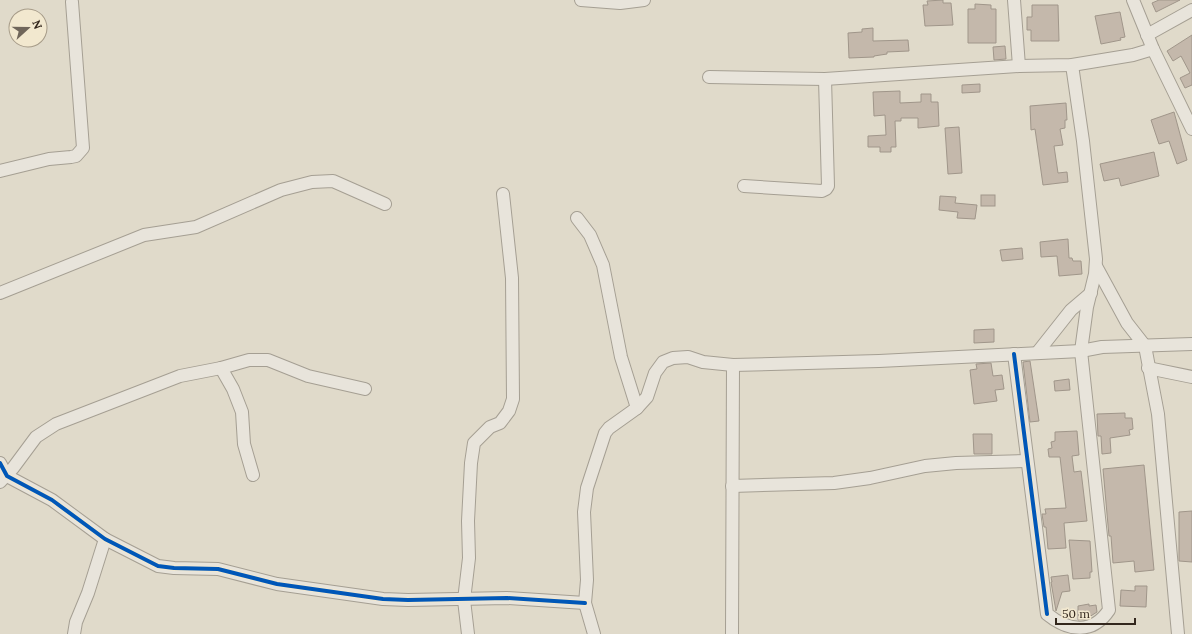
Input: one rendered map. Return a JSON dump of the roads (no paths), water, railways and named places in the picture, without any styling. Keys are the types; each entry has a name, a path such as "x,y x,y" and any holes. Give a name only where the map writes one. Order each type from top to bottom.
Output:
{"street":[{"path":"581,0 620,3 644,0"},
{"path":"1014,0 1020,66"},
{"path":"1132,0 1153,49 1192,128"},
{"path":"0,171 53,159 76,156 83,148 72,2"},
{"path":"1147,35 1192,10"},
{"path":"708,77 825,80 1020,66 1072,65 1133,55 1153,49"},
{"path":"1014,354 1047,614 1060,625 1074,629 1088,629 1099,625 1109,610 1081,351 1095,265 1083,141 1072,65"},
{"path":"744,186 822,191 826,189 828,186 825,80"},
{"path":"0,292 144,235 196,227 281,190 312,182 333,181 385,204"},
{"path":"468,634 464,600 469,558 468,521 470,463 474,443 490,427 500,423 509,411 513,399 512,278 503,194"},
{"path":"577,218 590,236 603,265 621,357 637,408"},
{"path":"1095,265 1110,295 1127,323 1144,346 1158,414 1178,634"},
{"path":"1037,352 1067,314 1091,293"},
{"path":"594,634 585,603 587,580 584,512 587,488 605,433 609,428 637,408 647,397 656,373 663,362 673,358 688,357 703,362 733,365 879,361 1081,351 1102,347 1192,344"},
{"path":"4,479 36,437 56,424 180,376 221,368 249,360 268,360 308,376 365,389"},
{"path":"732,634 733,365"},
{"path":"221,368 233,389 242,412 244,444 253,475"},
{"path":"1148,368 1192,378"},
{"path":"732,486 834,483 870,478 925,466 956,463 1028,461"},
{"path":"0,463 4,479"},
{"path":"4,479 52,500 105,539 158,566 218,570 277,584 383,599 464,600 507,598 585,603"},
{"path":"74,634 76,622 88,593 105,539"}]}
